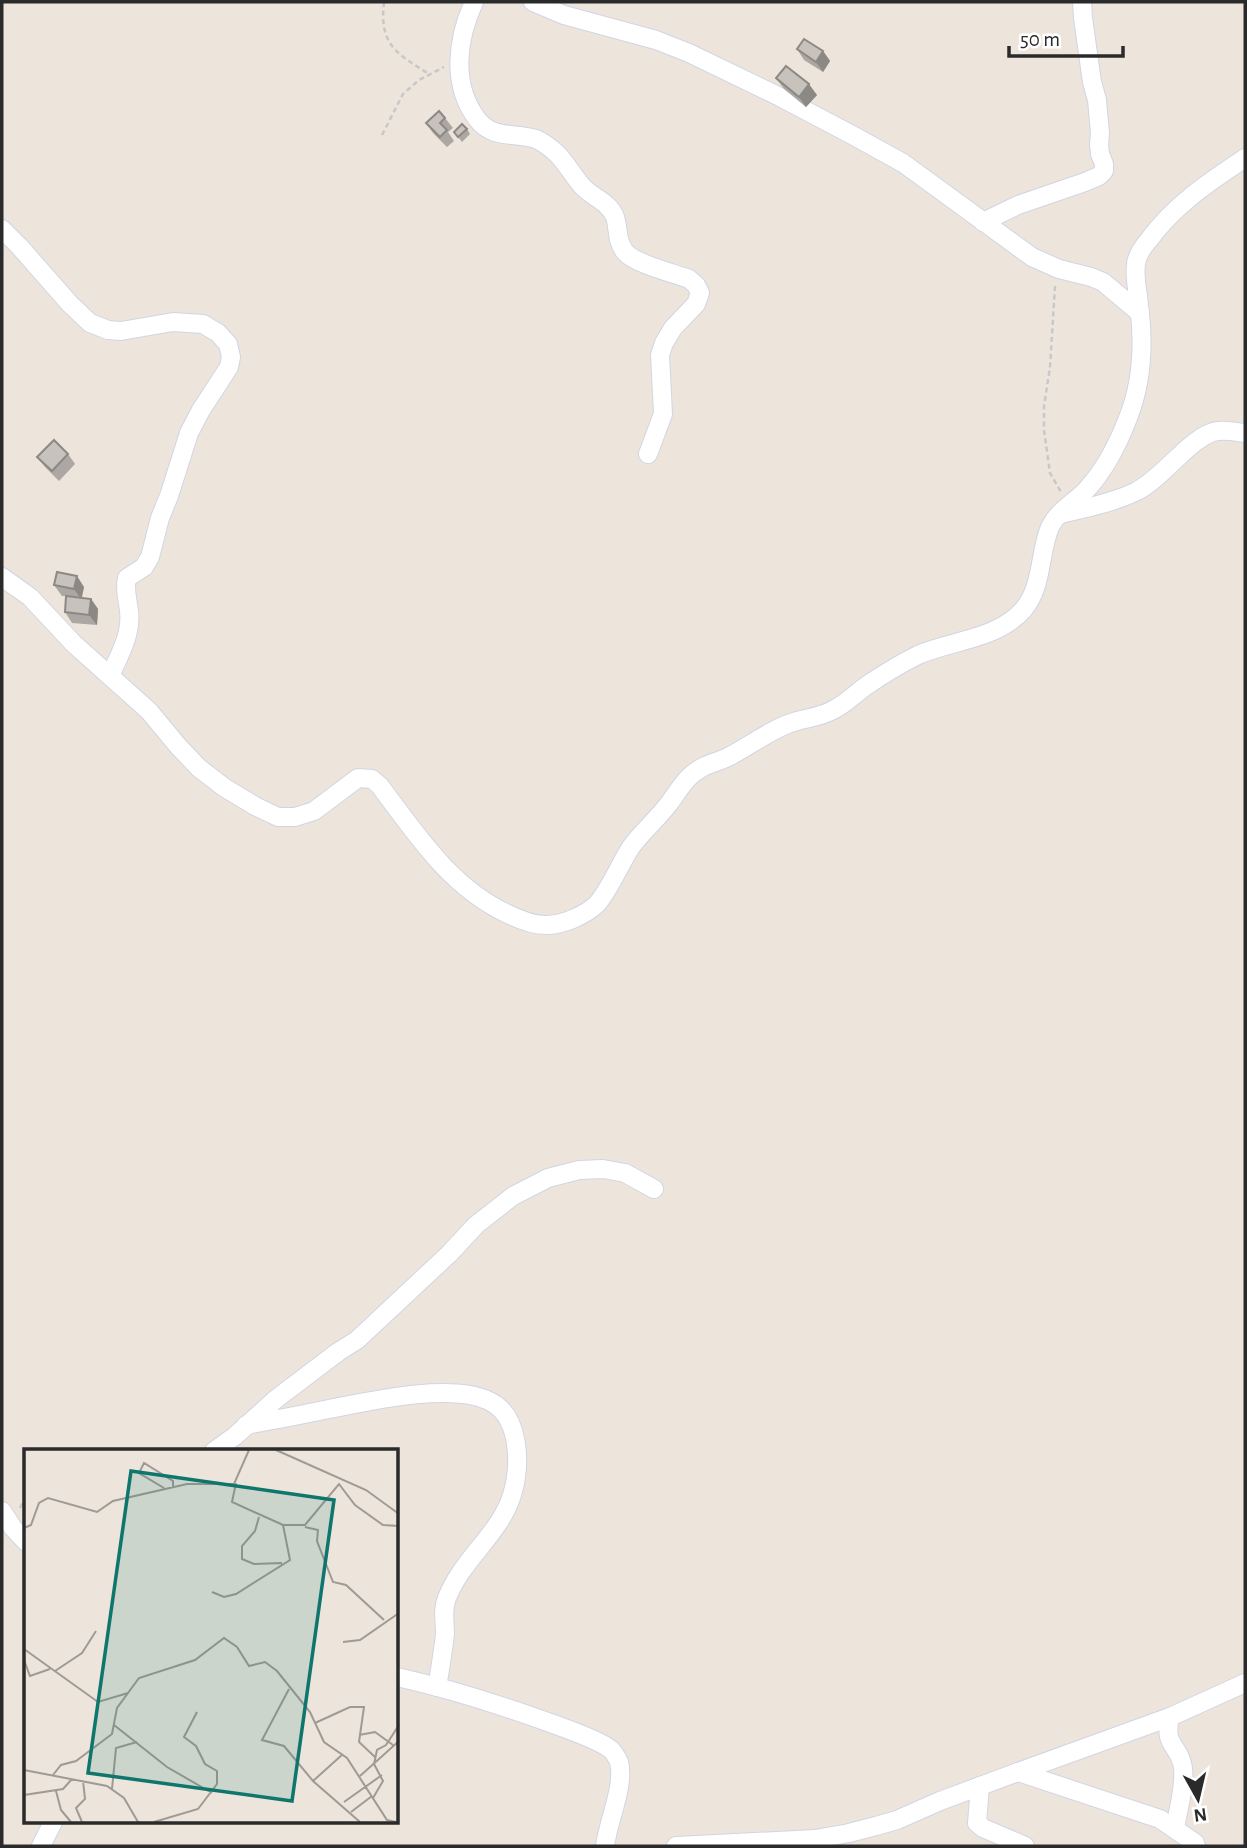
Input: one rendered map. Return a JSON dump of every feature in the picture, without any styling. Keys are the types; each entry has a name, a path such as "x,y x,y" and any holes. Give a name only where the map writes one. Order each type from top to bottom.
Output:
{"street":[{"path":"474,2 468,14 458,58 460,80 477,119 497,133 534,139 556,152 581,186 609,207 615,218 619,242 626,253 634,259 689,279 699,293 696,304 673,328 660,355 663,414 648,454"},
{"path":"533,2 573,18 656,40 689,52 780,97 903,163 1032,257 1059,269 1091,276 1103,282 1140,313"},
{"path":"983,222 1031,200 1092,179 1104,171 1099,145 1097,100 1092,82 1082,2"},
{"path":"2,577 30,597 74,644 149,711 199,768 225,788 278,817 295,817 314,811 358,778 372,779 459,883 495,908 525,922 548,925 569,921 597,904 632,846 669,804 687,778 704,766 727,757 781,727 836,709 900,664 940,647 985,635 1023,610 1038,578 1049,528 1056,516 1087,490 1113,454 1130,415 1142,355 1136,283 1139,252 1167,217 1187,198 1245,158"},
{"path":"2,229 90,323 107,330 121,331 173,322 203,324 218,333 228,344 232,357 229,368 201,410 190,433 160,518 150,557 144,567 127,578 125,585 130,611 129,626 124,646 110,676"},
{"path":"1056,516 1134,493 1153,482 1198,439 1209,433 1220,430 1245,433"},
{"path":"217,1449 293,1386 357,1340 409,1293 476,1225 513,1196 548,1178 579,1170 603,1169 625,1173 654,1189"},
{"path":"246,1425 383,1399 429,1394 463,1394 488,1400 505,1412 516,1447 517,1473 512,1494 505,1513 473,1555 448,1596 444,1607 444,1642 437,1687"},
{"path":"2,1511 24,1540"},
{"path":"399,1678 527,1714 576,1732 611,1749 619,1761 620,1781 605,1846"},
{"path":"676,1846 815,1839 897,1820 940,1801 1170,1717 1245,1684"},
{"path":"1170,1717 1168,1739 1181,1759 1183,1770 1175,1828"},
{"path":"1018,1772 1160,1819 1196,1846"},
{"path":"980,1786 977,1823 1025,1846"},
{"path":"41,1846 52,1824"}],"path":[{"path":"384,2 382,24 394,50 429,74"},
{"path":"382,135 404,94 419,80 458,58"},
{"path":"1059,269 1053,297 1044,430 1050,473 1057,488 1070,504"}],"building":[{"path":"804,39 823,51 816,62 797,49"},
{"path":"786,66 809,84 799,97 776,78"},
{"path":"439,111 445,118 440,123 447,130 440,137 426,123"},
{"path":"462,124 467,129 458,137 454,132"},
{"path":"54,440 68,454 52,471 37,457"},
{"path":"57,572 77,576 74,589 54,585"},
{"path":"66,596 91,599 89,615 65,612"}]}
